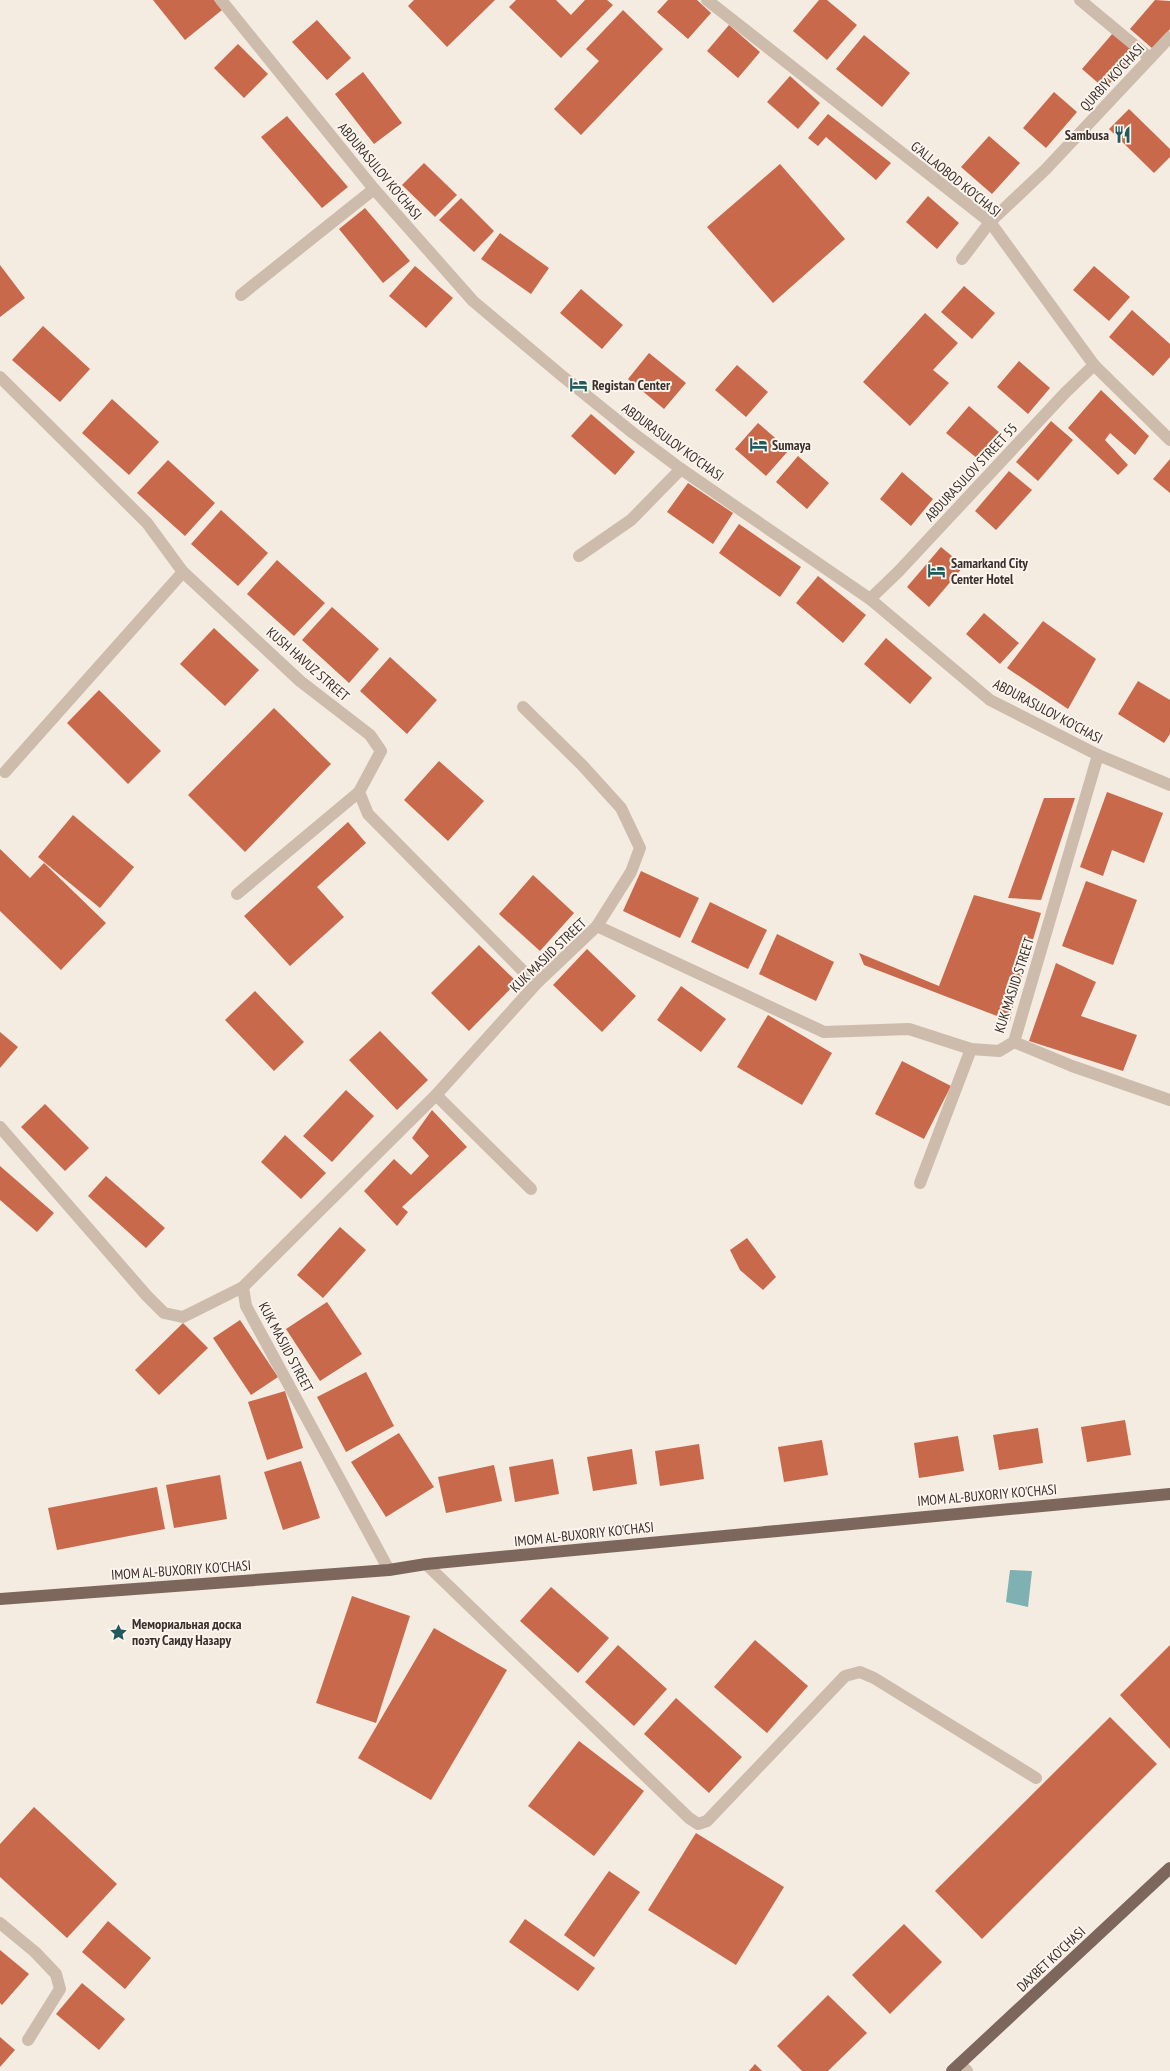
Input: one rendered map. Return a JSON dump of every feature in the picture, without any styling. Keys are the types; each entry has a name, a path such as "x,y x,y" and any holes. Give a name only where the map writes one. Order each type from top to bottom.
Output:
{"main road":[{"name":"IMOM AL-BUXORIY KO'CHASI","path":"0,1599 389,1570 426,1564 1170,1494"},
{"name":"DAXBET KO'CHASI","path":"960,2068 1170,1868"}],"lane":[{"name":"ABDURASULOV KO'CHASI","path":"221,0 374,189 473,300 561,375 681,469 870,600 990,700 1098,755 1170,785"},
{"path":"1080,0 1150,58"},
{"name":"G'ALLAOBOD KO'CHASI","path":"710,1 990,222 1094,366 1170,440"},
{"name":"QURBIY KO'CHASI","path":"962,259 990,222 1046,169 1170,37"},
{"path":"241,294 374,189"},
{"name":"ABDURASULOV STREET 55","path":"870,600 1065,393 1094,366"},
{"name":"KUSH HAVUZ STREET","path":"0,377 147,523 183,572 300,681 370,735 381,751 359,792"},
{"path":"579,556 631,520 681,469"},
{"path":"5,772 183,572"},
{"path":"523,707 582,765 621,808 640,848 631,872 596,926"},
{"name":"KUK MASJID STREET","path":"389,1570 246,1306 243,1287 436,1094 536,984 596,926 824,1032 909,1029 970,1049 999,1051 1014,1042 1098,755"},
{"path":"237,894 359,792 368,814 536,984"},
{"path":"1014,1042 1072,1066 1170,1100"},
{"path":"920,1184 970,1049"},
{"path":"436,1094 531,1189"},
{"path":"0,1127 147,1296 164,1313 183,1317 243,1287"},
{"path":"426,1564 689,1818 698,1824 707,1821 845,1676 860,1672 874,1678 1036,1778"},
{"path":"0,1923 35,1952 56,1974 60,1989 28,2040"}],"water":[{"path":"1010,1570 1032,1571 1028,1607 1006,1602"}],"building":[{"path":"153,0 214,0 222,10 185,40"},
{"path":"414,0 495,0 447,47 408,6"},
{"path":"516,0 556,0 571,15 585,0 607,0 613,5 561,58 509,7"},
{"path":"668,0 697,0 711,13 688,39 657,12"},
{"path":"819,0 827,0 857,25 827,60 793,31"},
{"path":"1155,0 1170,1 1170,29 1153,49 1130,29"},
{"path":"623,10 663,49 581,135 554,109 599,61 586,49"},
{"path":"317,20 351,58 327,80 292,42"},
{"path":"729,25 760,52 738,78 707,51"},
{"path":"1113,33 1136,53 1105,89 1082,69"},
{"path":"864,35 910,73 882,107 836,69"},
{"path":"238,44 268,74 244,98 214,68"},
{"path":"363,72 402,123 374,144 335,94"},
{"path":"790,76 820,103 798,129 767,102"},
{"path":"1054,92 1077,112 1046,148 1023,128"},
{"path":"1129,109 1170,149 1170,157 1154,173 1109,129"},
{"path":"828,114 891,163 876,180 826,137 818,146 808,138"},
{"path":"287,116 348,187 322,208 261,137"},
{"path":"989,136 1020,163 992,194 961,167"},
{"path":"424,163 457,195 435,217 402,185"},
{"path":"780,164 845,239 773,303 707,227"},
{"path":"928,196 959,223 937,249 906,222"},
{"path":"461,198 494,231 474,252 439,220"},
{"path":"365,208 410,261 383,283 339,229"},
{"path":"500,233 549,268 531,294 481,259"},
{"path":"0,265 25,298 0,317"},
{"path":"415,266 453,298 426,328 389,296"},
{"path":"1094,266 1130,297 1109,321 1073,290"},
{"path":"964,286 995,313 972,339 941,312"},
{"path":"581,289 623,325 602,349 560,313"},
{"path":"1132,310 1170,344 1170,357 1153,376 1109,337"},
{"path":"925,313 958,343 933,370 949,383 910,426 863,382"},
{"path":"43,326 90,369 60,402 12,360"},
{"path":"649,353 686,383 664,409 628,379"},
{"path":"1019,361 1050,388 1028,414 997,387"},
{"path":"737,365 768,392 746,417 715,390"},
{"path":"1101,390 1149,436 1135,455 1110,433 1105,440 1128,465 1118,475 1068,428"},
{"path":"112,399 159,442 129,475 82,433"},
{"path":"969,406 1000,433 978,459 946,433"},
{"path":"591,414 635,452 615,475 571,436"},
{"path":"1051,421 1073,440 1038,481 1016,462"},
{"path":"758,423 789,450 766,476 735,449"},
{"path":"798,456 829,483 807,509 776,482"},
{"path":"1170,459 1170,493 1153,479"},
{"path":"168,460 215,503 185,536 137,493"},
{"path":"1009,471 1032,490 996,530 975,511"},
{"path":"902,472 933,499 911,526 880,499"},
{"path":"688,483 733,513 713,544 667,512"},
{"path":"221,510 268,553 238,586 191,544"},
{"path":"739,524 801,567 780,597 719,553"},
{"path":"941,547 964,566 929,607 907,587"},
{"path":"277,560 325,603 294,636 247,594"},
{"path":"818,576 866,615 843,643 796,603"},
{"path":"332,607 379,649 349,683 302,640"},
{"path":"984,613 1019,643 1000,664 966,634"},
{"path":"1043,621 1096,659 1068,709 1007,668"},
{"path":"214,628 259,670 225,706 180,664"},
{"path":"886,638 932,678 910,704 864,664"},
{"path":"390,657 437,700 407,734 360,691"},
{"path":"1138,681 1170,700 1170,734 1164,743 1118,714"},
{"path":"99,690 161,751 128,784 67,723"},
{"path":"274,708 331,764 245,852 188,795"},
{"path":"439,761 484,801 448,841 404,800"},
{"path":"1107,792 1163,813 1144,863 1112,850 1103,876 1080,867"},
{"path":"1044,798 1075,798 1041,900 1008,898"},
{"path":"73,815 134,867 100,908 38,857"},
{"path":"348,822 366,843 317,887 344,917 290,966 244,916"},
{"path":"0,849 30,878 44,863 106,923 61,970 0,911"},
{"path":"641,871 699,898 680,938 623,911"},
{"path":"533,875 574,913 540,951 499,914"},
{"path":"1086,881 1137,900 1113,965 1062,946"},
{"path":"974,895 1041,913 1010,1021 864,965 859,953 939,986"},
{"path":"710,902 767,930 748,969 691,942"},
{"path":"777,934 834,962 816,1001 759,974"},
{"path":"479,945 517,982 469,1031 431,993"},
{"path":"587,949 636,996 602,1032 553,985"},
{"path":"1056,963 1096,982 1081,1016 1137,1035 1123,1071 1029,1041"},
{"path":"681,986 726,1019 701,1052 657,1020"},
{"path":"255,991 304,1042 274,1071 225,1020"},
{"path":"768,1015 832,1053 802,1105 737,1067"},
{"path":"380,1031 428,1080 397,1110 349,1060"},
{"path":"0,1032 18,1047 0,1068"},
{"path":"902,1061 951,1086 924,1139 875,1114"},
{"path":"346,1090 374,1116 332,1162 303,1136"},
{"path":"45,1104 89,1148 65,1171 21,1127"},
{"path":"432,1110 467,1147 402,1207 408,1212 397,1226 364,1191 394,1159 411,1175 429,1156 412,1138"},
{"path":"285,1135 326,1173 301,1199 261,1162"},
{"path":"0,1166 54,1213 37,1232 0,1200"},
{"path":"106,1176 165,1228 146,1248 88,1196"},
{"path":"340,1227 366,1250 323,1298 297,1275"},
{"path":"747,1238 776,1277 763,1290 740,1270 730,1250"},
{"path":"327,1302 362,1354 320,1381 286,1329"},
{"path":"240,1320 278,1377 251,1395 213,1338"},
{"path":"183,1323 208,1348 159,1395 135,1370"},
{"path":"366,1372 394,1426 346,1452 317,1397"},
{"path":"285,1391 303,1448 267,1460 248,1402"},
{"path":"1125,1420 1131,1455 1087,1462 1081,1427"},
{"path":"1038,1428 1043,1463 999,1470 993,1435"},
{"path":"399,1433 434,1487 386,1517 351,1462"},
{"path":"958,1436 964,1471 919,1478 914,1443"},
{"path":"822,1440 828,1475 784,1482 778,1447"},
{"path":"699,1444 704,1479 660,1486 655,1451"},
{"path":"632,1449 637,1484 593,1491 587,1457"},
{"path":"553,1459 559,1494 515,1502 509,1467"},
{"path":"301,1461 320,1518 283,1530 264,1472"},
{"path":"494,1465 502,1501 446,1513 438,1477"},
{"path":"220,1475 227,1519 174,1528 166,1485"},
{"path":"157,1487 165,1529 57,1550 48,1508"},
{"path":"551,1587 609,1638 578,1673 520,1621"},
{"path":"352,1596 410,1616 376,1723 316,1703"},
{"path":"434,1628 507,1670 431,1800 358,1758"},
{"path":"755,1640 808,1686 767,1733 714,1687"},
{"path":"618,1645 667,1689 634,1726 585,1682"},
{"path":"1170,1645 1170,1749 1120,1695"},
{"path":"676,1698 742,1757 709,1793 644,1734"},
{"path":"1110,1717 1157,1764 982,1939 935,1891"},
{"path":"579,1741 644,1791 594,1856 528,1806"},
{"path":"34,1807 117,1884 67,1938 0,1877 0,1844"},
{"path":"696,1833 784,1887 736,1965 648,1910"},
{"path":"609,1871 640,1892 594,1957 564,1935"},
{"path":"525,1919 595,1968 578,1991 509,1942"},
{"path":"108,1921 151,1958 125,1989 82,1952"},
{"path":"904,1924 942,1962 890,2014 852,1975"},
{"path":"0,1950 29,1974 2,2005 0,2003"},
{"path":"82,1983 125,2019 99,2050 56,2014"},
{"path":"828,1995 867,2033 828,2071 802,2071 777,2046"},
{"path":"0,2037 15,2050 0,2067"},
{"path":"755,2064 762,2071 749,2071"}],"place":[{"name":"Sambusa","path":"1123,135"},
{"name":"Registan Center","path":"578,385"},
{"name":"Sumaya","path":"758,445"},
{"name":"Samarkand City Center Hotel","path":"937,571"},
{"name":"Мемориальная доска поэту Саиду Назару","path":"118,1632"}]}
